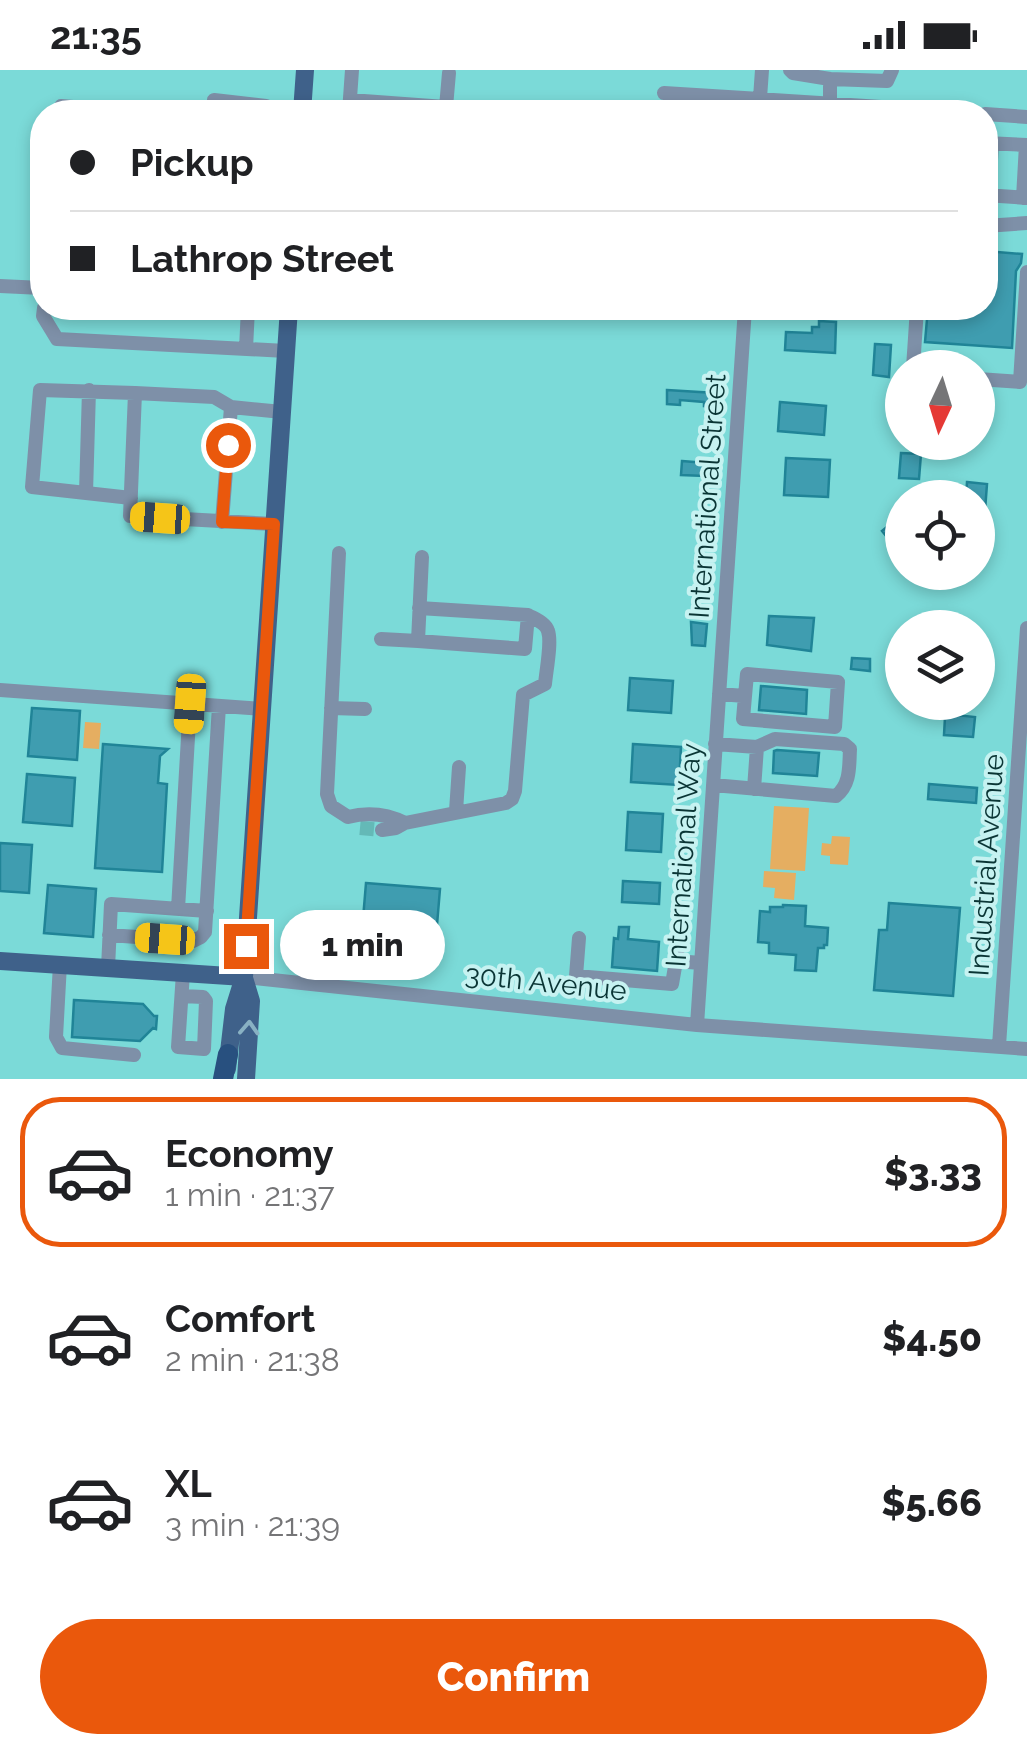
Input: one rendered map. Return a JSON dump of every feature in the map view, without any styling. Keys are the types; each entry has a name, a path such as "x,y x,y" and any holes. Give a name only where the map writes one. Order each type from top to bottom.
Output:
{"highway":[{"path":"225,1079 228,1054"}],"main road":[{"path":"303,100 305,70"},
{"path":"228,1054 234,1009 244,977 288,320"},
{"name":"30th Avenue","path":"0,960 244,977"},
{"path":"244,977 250,1001 246,1079"}],"street":[{"path":"350,100 352,70"},
{"path":"760,100 762,70"},
{"path":"790,70 830,80 887,82 892,70"},
{"path":"447,100 449,73"},
{"path":"830,80 830,100"},
{"path":"664,92 723,100"},
{"path":"710,100 712,96"},
{"path":"998,115 1027,117"},
{"path":"998,143 1026,145 1025,198 998,197"},
{"path":"998,225 1027,223"},
{"path":"995,380 1023,382 1027,272"},
{"path":"0,286 30,287"},
{"path":"46,320 57,340 286,352"},
{"path":"246,349 247,320"},
{"name":"International Street","path":"719,691 744,320"},
{"path":"914,350 916,320"},
{"path":"131,498 32,487 40,390 214,397 231,406 282,412"},
{"path":"86,493 89,390"},
{"path":"135,392 130,516 274,524"},
{"path":"222,522 231,406"},
{"path":"339,553 327,799 354,822 361,814 392,816 406,823"},
{"path":"418,642 422,557"},
{"path":"382,830 512,799 516,791 523,695 545,684 549,632 545,625 528,615 420,608"},
{"path":"381,639 525,649 528,615"},
{"name":"Industrial Avenue","path":"999,1046 1020,830 1027,628"},
{"path":"746,674 838,682 835,727 743,719 745,696 746,674"},
{"path":"0,690 262,709"},
{"path":"719,691 745,696"},
{"name":"International Way","path":"698,1025 719,691"},
{"path":"178,909 190,704"},
{"path":"109,935 193,941 205,932 219,706"},
{"path":"331,708 366,710"},
{"path":"713,785 836,796 848,777 850,748 844,744 774,739 757,747 716,744"},
{"path":"754,789 757,747"},
{"path":"456,812 459,767"},
{"path":"108,968 111,904 206,911"},
{"path":"579,938 576,976 672,984 678,938"},
{"path":"676,961 702,963"},
{"path":"60,964 56,1037 62,1048 134,1055"},
{"path":"182,996 184,973"},
{"name":"30th Avenue","path":"244,977 698,1025 1027,1049"}],"shaded area":[{"path":"85,722 101,723 99,749 83,748"},
{"path":"774,806 809,808 805,871 770,869"},
{"path":"832,836 850,837 848,865 830,864 830,856 821,855 822,843 831,844"},
{"path":"764,871 796,873 794,900 774,898 775,888 763,887"}],"building":[{"path":"998,252 1022,254 1016,271 1012,348 925,342 927,320 998,320"},
{"path":"819,321 836,322 835,353 785,350 786,332 812,333 812,327 819,327"},
{"path":"875,344 891,345 891,350 885,350 885,376 873,375"},
{"path":"667,390 715,393 714,407 680,400 680,405 667,404"},
{"path":"780,402 826,406 824,435 778,431"},
{"path":"786,458 830,460 828,497 784,495"},
{"path":"900,460 921,460 919,479 899,478"},
{"path":"682,461 706,463 705,476 681,475"},
{"path":"769,616 814,618 811,651 767,645"},
{"path":"691,622 707,624 705,646 692,645"},
{"path":"852,658 870,659 870,671 851,669"},
{"path":"630,678 673,681 671,713 628,710"},
{"path":"761,686 807,690 806,714 759,710"},
{"path":"32,708 80,711 77,760 28,756"},
{"path":"945,720 975,720 973,737 944,735"},
{"path":"103,744 168,749 160,756 158,783 167,784 162,872 95,868"},
{"path":"633,744 681,747 679,785 631,782"},
{"path":"777,750 819,753 817,776 773,773"},
{"path":"27,774 75,778 72,826 23,822"},
{"path":"929,784 977,788 976,803 928,799"},
{"path":"628,812 663,814 661,852 626,850"},
{"path":"0,843 32,845 29,893 0,891"},
{"path":"623,881 660,883 659,904 622,902"},
{"path":"366,883 440,889 437,925 363,919"},
{"path":"48,885 96,889 93,937 44,933"},
{"path":"889,903 960,908 953,996 874,990 879,930 887,930"},
{"path":"806,906 805,926 828,928 827,945 818,948 816,971 795,970 796,955 769,953 769,943 758,942 760,911 770,912 770,907"},
{"path":"619,927 629,927 628,939 659,942 657,971 612,967 614,938 618,939"},
{"path":"74,1000 143,1004 157,1016 156,1029 140,1041 72,1037"}],"tunnel":[{"path":"360,828 382,830"}],"route":[{"path":"228,445 222,522 274,524 246,946"}]}
